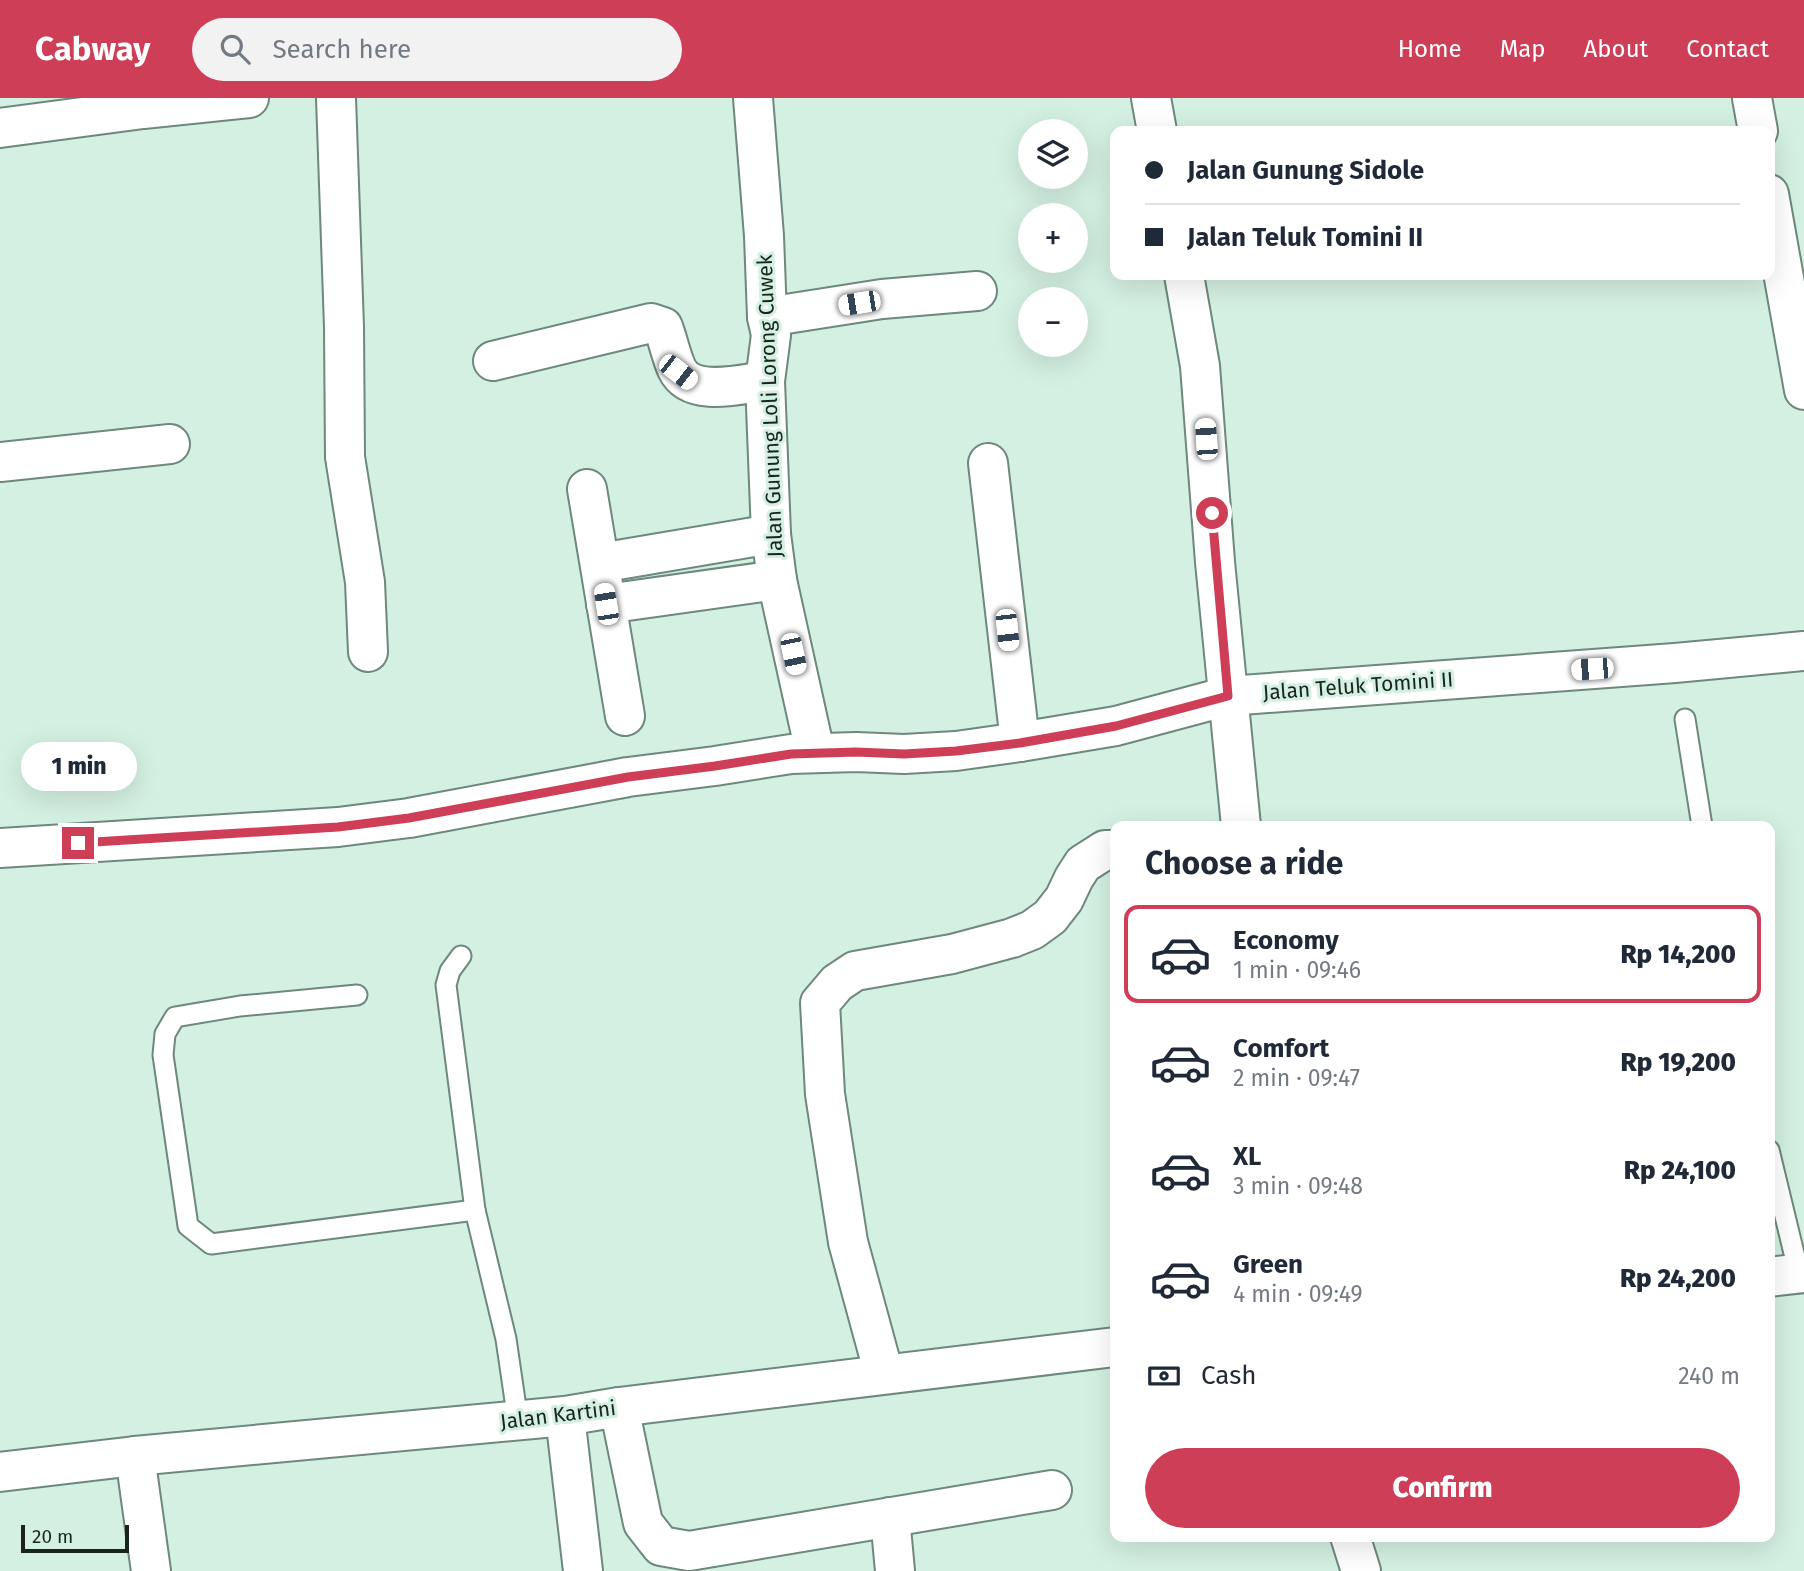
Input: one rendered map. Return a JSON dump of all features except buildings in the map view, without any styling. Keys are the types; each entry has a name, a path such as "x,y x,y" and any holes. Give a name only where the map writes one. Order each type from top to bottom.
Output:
{"street":[{"path":"0,128 249,98"},
{"path":"336,98 344,327 345,457 365,582 368,652"},
{"name":"Jalan Gunung Loli Lorong Cuwek","path":"753,98 764,236 767,317 771,335 765,382 771,534 777,580 815,752"},
{"path":"1150,98 1156,126"},
{"path":"1752,98 1757,126"},
{"path":"1775,211 1783,234 1804,390"},
{"path":"1185,280 1200,366 1240,821"},
{"path":"767,317 882,299 977,290"},
{"path":"493,362 651,323 663,327 678,372 692,383 707,388 765,382"},
{"path":"0,462 170,444"},
{"path":"988,463 1020,743"},
{"path":"587,489 625,716"},
{"path":"600,563 771,534"},
{"path":"606,604 777,580"},
{"name":"Jalan Teluk Tomini II","path":"0,848 338,827 409,818 628,777 791,754 956,751 1116,726 1228,696 1804,651"},
{"path":"884,1374 848,1242 825,1094 820,1003 837,983 855,971 952,954 1032,930 1051,917 1083,864 1105,850 1110,850"},
{"name":"Jalan Kartini","path":"0,1472 565,1416 619,1407 1110,1348"},
{"path":"619,1407 643,1523 661,1546 690,1550 1052,1490"},
{"path":"565,1416 583,1571"},
{"path":"135,1457 152,1571"},
{"path":"890,1517 895,1571"},
{"path":"1352,1542 1361,1571"}],"lane":[{"path":"1685,719 1701,821"},
{"path":"461,956 450,971 446,985 475,1210 506,1339 518,1421"},
{"path":"356,995 240,1006 175,1017 165,1034 163,1055 188,1227 211,1244 475,1210"},
{"path":"1775,1184 1791,1275"}],"route":[{"path":"78,843 338,827 479,806 628,777 791,754 904,754 1020,743 1116,726 1228,696 1212,513"}]}
